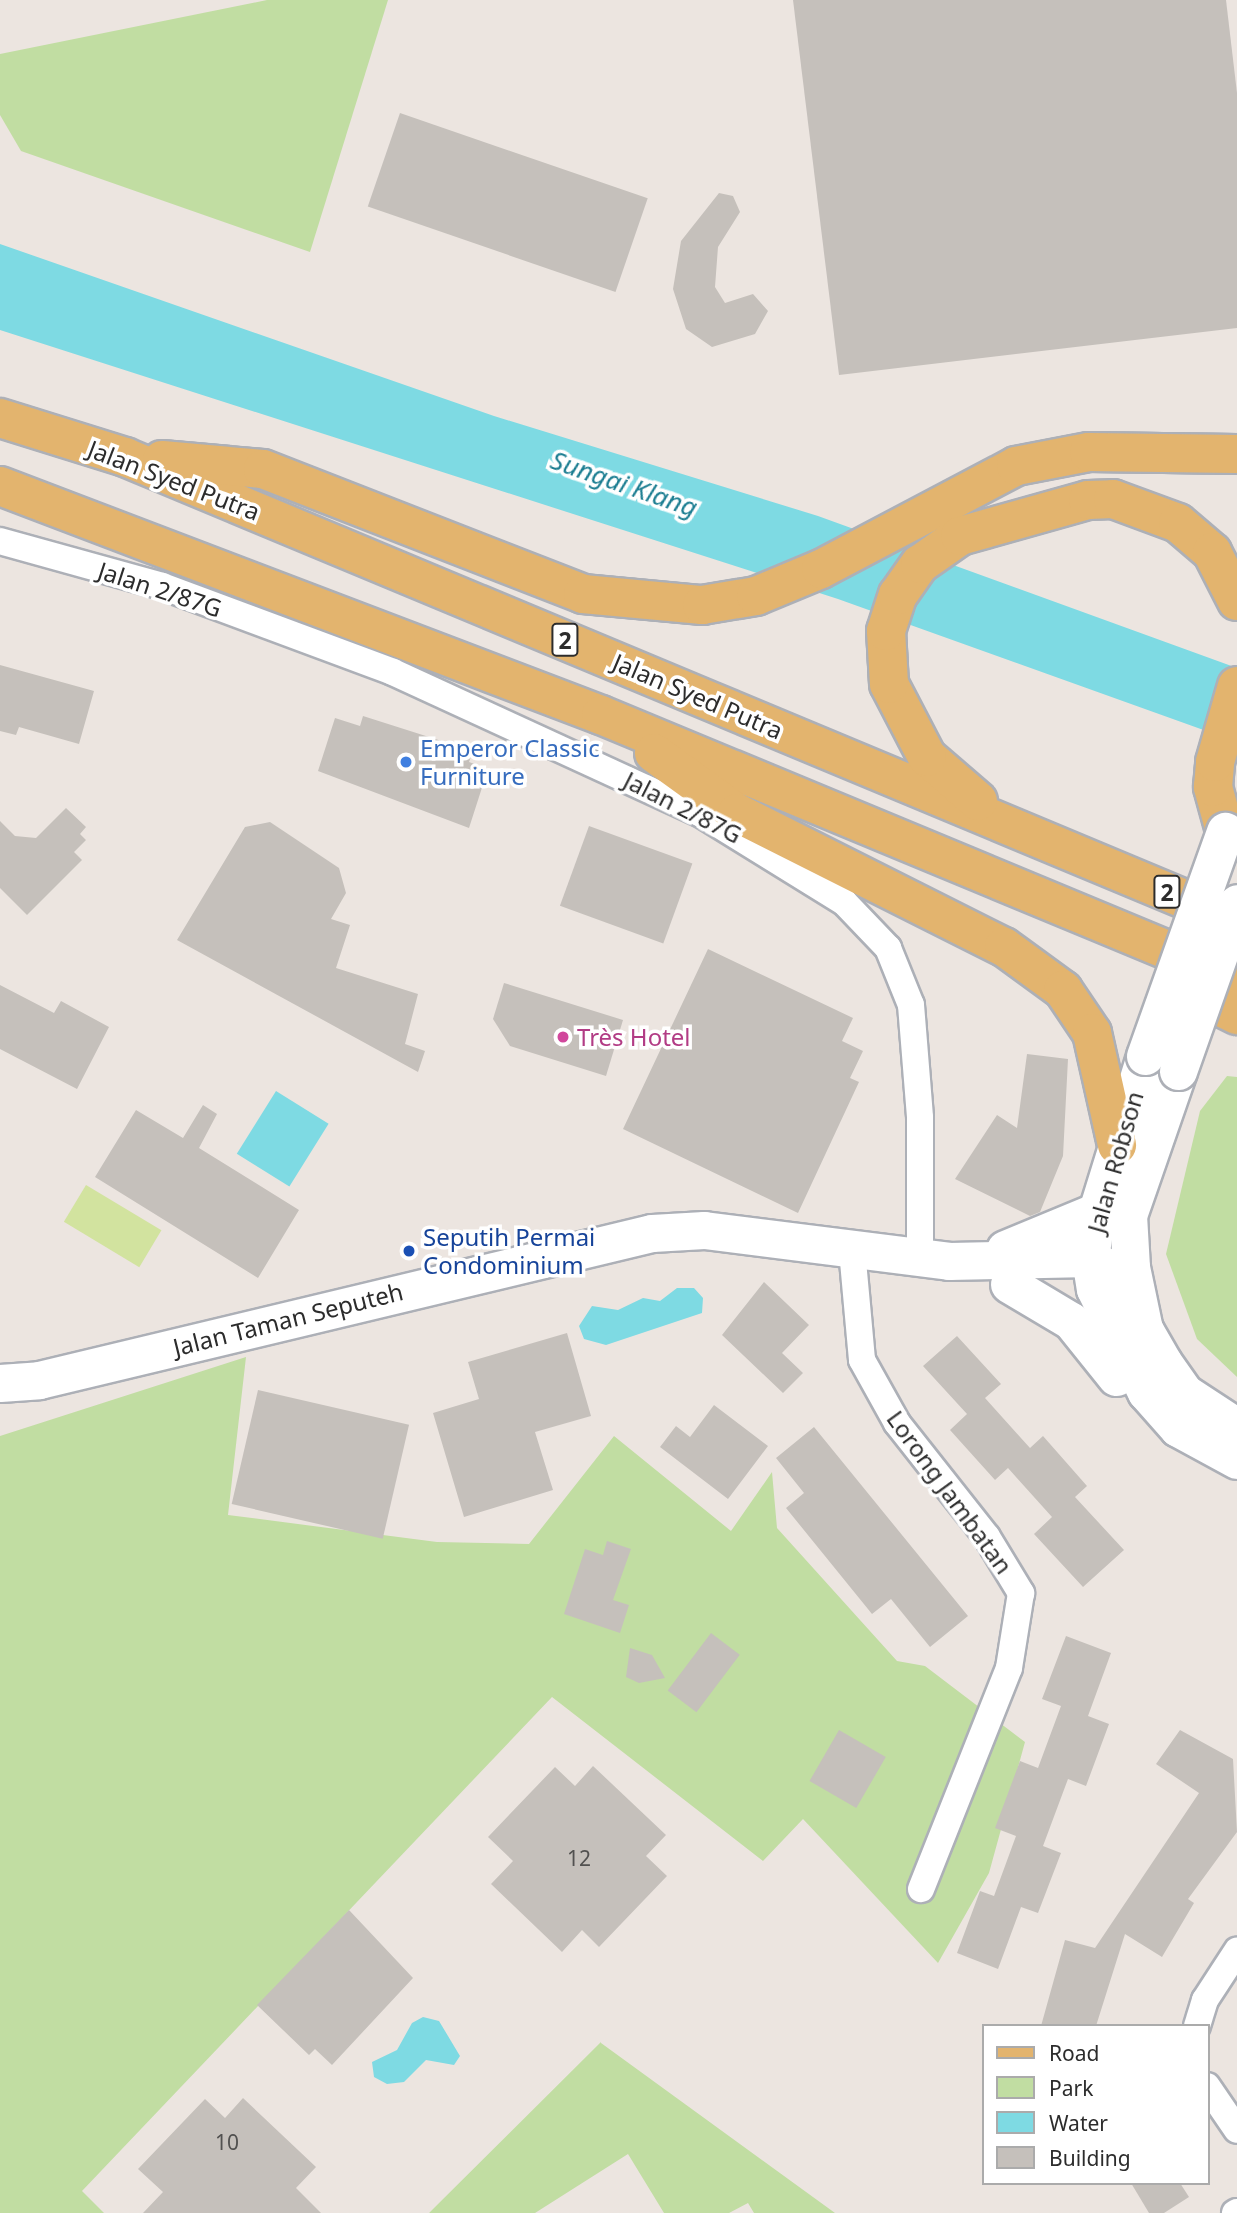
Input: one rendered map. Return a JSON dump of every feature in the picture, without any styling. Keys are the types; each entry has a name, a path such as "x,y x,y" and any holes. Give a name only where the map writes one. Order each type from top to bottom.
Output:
{"main road":[{"name":"Jalan Syed Putra","path":"10,419 125,457 1237,921"},
{"path":"125,457 263,469 583,594 656,604 757,596 1017,466 1089,452 1237,454"},
{"name":"2","path":"0,486 601,715 1237,979"},
{"path":"1004,823 927,757 889,684 886,631 898,595 920,564 960,536 1088,500 1113,499 1178,523 1212,552 1237,601"},
{"path":"1231,815 1213,787 1237,686"},
{"path":"601,715 737,813 1004,947 1063,990 1092,1033 1117,1145"},
{"path":"816,805 1237,1015"},
{"name":"Jalan Robson","path":"1099,1273 1113,1213 1117,1145 1145,1056 1231,815"},
{"name":"Jalan Robson","path":"1237,903 1178,1071 1113,1213 1144,1329 1185,1393 1237,1427"},
{"path":"950,1259 1113,1213"},
{"name":"Jalan Taman Seputeh","path":"0,1383 39,1380 652,1233 755,1234 852,1250 1099,1273"},
{"name":"Jalan Taman Seputeh","path":"950,1259 1009,1284 1099,1273"},
{"path":"1099,1273 1144,1329"},
{"path":"1099,1273 1127,1363 1178,1428"},
{"path":"1009,1284 1072,1321 1146,1409 1237,1460"}],"street":[{"name":"Jalan 2/87G","path":"0,541 162,586 393,671 698,812 844,902 888,948 911,1005 920,1118 950,1259"},
{"name":"Lorong Jambatan","path":"852,1250 862,1360 897,1423 987,1536 1021,1593 1009,1668 920,1889"},
{"path":"1198,2024 1205,2000 1237,1951"},
{"path":"1209,2090 1237,2130"}],"green space":[{"path":"267,0 388,0 310,252 21,151 0,115 0,54"},
{"path":"1227,1076 1237,1077 1237,1377 1197,1339 1166,1254 1200,1111"},
{"path":"86,1185 161,1230 139,1267 64,1222"},
{"path":"246,1357 228,1515 437,1542 529,1544 614,1436 731,1531 772,1472 777,1528 897,1661 925,1666 1025,1742 989,1873 938,1963 803,1819 763,1861 552,1697 82,2191 104,2213 0,2213 0,1436"},
{"path":"601,2042 835,2213 754,2213 748,2203 729,2213 664,2213 628,2154 535,2213 429,2213"}],"water":[{"name":"Sungai Klang","path":"0,244 494,416 818,516 1237,668 1237,742 838,599 0,330"},
{"path":"276,1091 329,1124 289,1187 237,1154"},
{"path":"677,1288 694,1288 703,1298 702,1313 606,1345 584,1339 579,1326 592,1306 618,1310 643,1298 660,1301"},
{"path":"423,2017 439,2021 460,2056 454,2065 426,2060 404,2082 387,2084 374,2077 372,2062 397,2050 412,2023"}],"building":[{"path":"793,0 1226,0 1237,93 1237,328 839,375"},
{"path":"400,113 648,198 615,292 368,207"},
{"path":"719,193 733,196 740,212 718,247 715,287 725,303 753,294 768,311 755,334 712,347 686,329 673,289 681,241"},
{"path":"0,665 94,691 79,744 19,727 16,735 0,731"},
{"path":"363,716 473,751 469,762 488,769 469,828 318,771 335,718 360,726"},
{"path":"66,808 86,827 80,834 86,840 74,852 82,860 27,915 0,888 0,821 15,836 36,838"},
{"path":"270,822 339,868 346,893 331,919 350,925 336,968 418,994 405,1044 425,1051 418,1072 177,940 245,827"},
{"path":"589,826 692,864 663,943 560,906"},
{"path":"708,949 853,1018 842,1041 863,1051 850,1078 859,1082 798,1213 623,1129"},
{"path":"504,983 623,1020 606,1076 510,1046 493,1019"},
{"path":"0,985 54,1013 61,1001 109,1027 77,1089 0,1049"},
{"path":"1027,1054 1068,1059 1063,1156 1040,1212 1030,1216 955,1179 997,1115 1017,1128"},
{"path":"203,1105 217,1114 199,1148 299,1210 258,1278 95,1177 136,1110 183,1138"},
{"path":"764,1282 809,1325 782,1353 803,1373 783,1393 722,1335"},
{"path":"567,1333 591,1416 535,1432 553,1490 464,1517 433,1413 479,1399 468,1362"},
{"path":"957,1336 1001,1384 985,1398 1030,1448 1043,1436 1087,1486 1075,1497 1124,1550 1083,1587 1034,1534 1052,1517 1008,1468 995,1480 950,1430 967,1414 923,1366"},
{"path":"258,1390 409,1425 383,1539 232,1504"},
{"path":"714,1405 768,1446 728,1499 660,1447 676,1426 690,1437"},
{"path":"814,1427 968,1616 930,1647 891,1599 872,1614 786,1508 804,1493 776,1458"},
{"path":"607,1541 631,1549 613,1600 629,1605 620,1633 564,1614 585,1549 603,1555"},
{"path":"711,1633 740,1655 696,1712 668,1691"},
{"path":"1066,1636 1111,1653 1088,1716 1109,1724 1086,1786 1068,1779 1043,1846 1061,1853 1038,1913 1021,1907 998,1969 957,1953 980,1891 994,1896 1016,1836 995,1828 1020,1761 1038,1768 1061,1706 1042,1699"},
{"path":"630,1648 652,1655 665,1678 639,1683 626,1677"},
{"path":"839,1730 886,1757 856,1808 810,1781"},
{"path":"1180,1730 1233,1759 1237,1832 1188,1899 1194,1903 1162,1957 1125,1934 1097,2024 1042,2024 1065,1940 1095,1948 1199,1793 1156,1764"},
{"path":"593,1766 666,1835 646,1856 667,1876 599,1947 582,1930 562,1952 491,1884 513,1861 488,1837 555,1767 575,1786"},
{"path":"349,1910 413,1978 332,2065 315,2049 309,2055 257,2005"},
{"path":"243,2098 316,2167 296,2188 321,2213 143,2213 163,2192 138,2169 205,2099 225,2118"},
{"path":"1132,2185 1181,2185 1189,2197 1164,2213 1149,2213"}],"place":[{"name":"Emperor Classic Furniture","path":"406,762"},
{"name":"Très Hotel","path":"563,1037"},
{"name":"Seputih Permai Condominium","path":"409,1251"}]}
